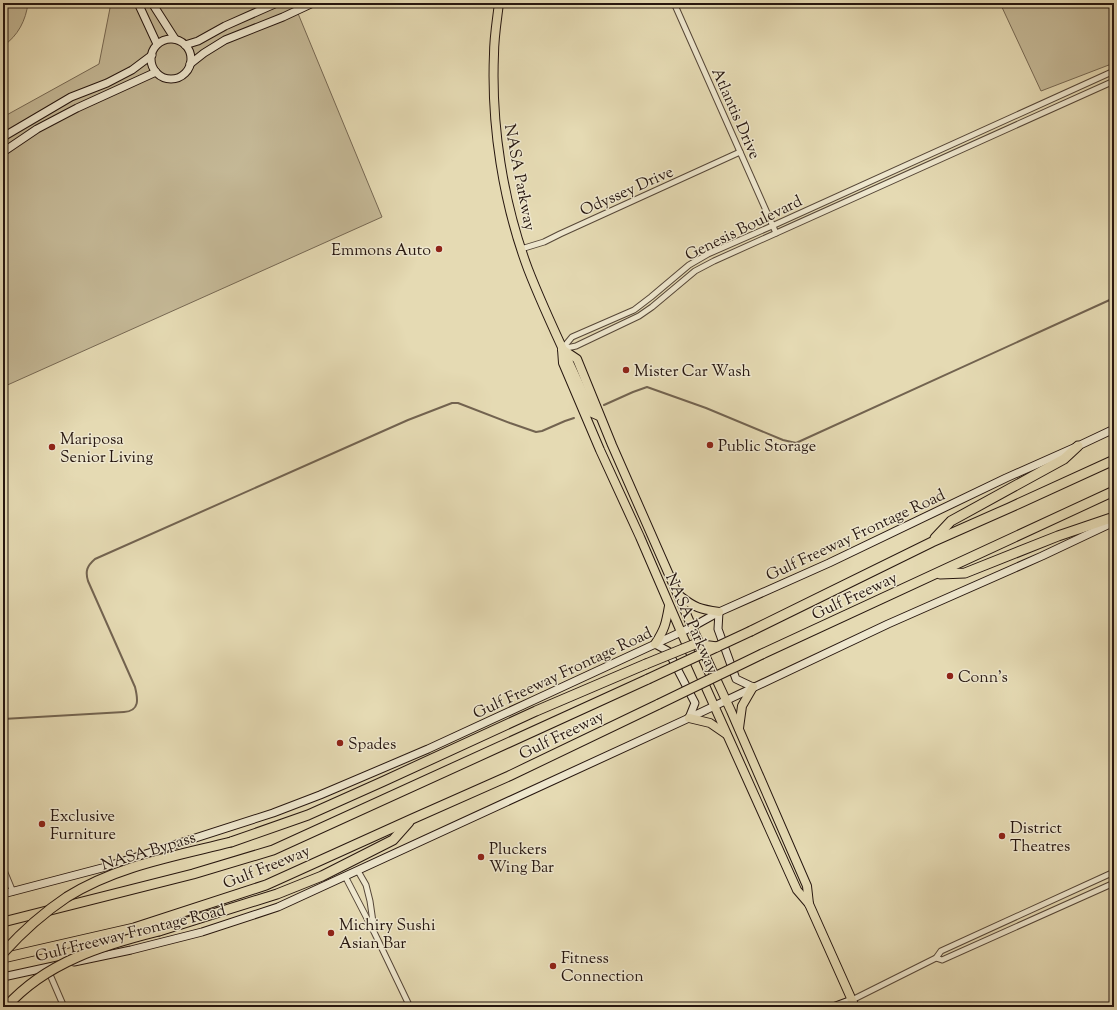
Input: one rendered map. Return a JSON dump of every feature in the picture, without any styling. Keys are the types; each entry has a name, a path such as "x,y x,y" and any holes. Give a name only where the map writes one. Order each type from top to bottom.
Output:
{"highway":[{"path":"932,542 951,521 1064,459 1078,446"},
{"name":"Gulf Freeway","path":"3,922 193,874 273,850 648,680 932,542 1114,460"},
{"name":"Gulf Freeway","path":"3,958 134,928 266,885 412,818 509,776 762,654 1114,491"},
{"path":"934,574 965,573 1058,536 1114,517"},
{"name":"NASA Bypass","path":"3,953 39,917 68,897 100,880 132,868 231,842 308,816 536,711 646,664 695,644 717,647"},
{"path":"6,1007 32,982 53,968 98,948 118,941 158,931 277,894 322,876 393,840 412,818"}],"main road":[{"path":"138,3 158,44"},
{"path":"152,3 175,39"},
{"path":"185,45 198,41 225,26 277,3"},
{"path":"190,64 189,51 185,45 175,39 168,39 158,44 154,49 151,61 156,72 162,76 176,78 182,75 190,64 204,52 225,40 283,17 313,3"},
{"name":"NASA Parkway","path":"499,3 493,82 496,123 505,186 512,218 535,286 562,349 563,363 600,450 797,890 809,904 853,1003"},
{"path":"3,137 71,97 107,83 132,70 152,55"},
{"path":"3,152 37,129 77,108 156,72"},
{"name":"NASA Parkway","path":"562,349 577,359 612,445 807,886 809,904"},
{"name":"Gulf Freeway Frontage Road","path":"3,894 102,868 273,813 320,795 428,749 692,627 719,612 828,563 1006,478 1114,429"},
{"path":"600,450 612,445"},
{"name":"Gulf Freeway Frontage Road","path":"3,977 131,950 202,932 278,907 689,718 888,624 1042,556 1114,522"},
{"path":"678,595 698,608 719,612 718,629 736,679 753,687 742,706 739,730"},
{"path":"670,605 666,625 655,644 668,651 695,703 689,718 710,724 727,734"},
{"path":"833,1007 853,1003"}],"street":[{"name":"Atlantis Drive","path":"674,3 776,233"},
{"name":"Genesis Boulevard","path":"562,349 572,337 634,310 698,259 1114,71"},
{"name":"Genesis Boulevard","path":"562,349 576,346 633,319 652,307 703,266 1114,81"},
{"path":"950,146 953,154"},
{"name":"Odyssey Drive","path":"522,249 544,242 740,152"},
{"path":"862,185 865,193"},
{"path":"3,868 13,892"},
{"path":"358,871 366,885 374,932"},
{"path":"853,1003 936,958 941,952 1114,872"},
{"path":"345,876 410,1007"},
{"path":"1090,883 1095,892"},
{"path":"936,958 942,960 1114,884"},
{"path":"47,967 64,1007"}],"shaded area":[{"path":"3,3 28,3 20,27 13,37 3,46"},
{"path":"111,3 320,3 297,11 382,217 3,387 3,117 99,64"},
{"path":"1000,3 1114,3 1114,63 1041,91"}],"waterway":[{"path":"604,405 647,387 706,408 783,440 796,443 1114,298"},
{"path":"3,719 124,712 133,709 137,704 135,687 88,581 87,569 95,559 408,420 452,403 458,403 536,432 574,418"}],"place":[{"name":"Emmons Auto","path":"439,249"},
{"name":"Mister Car Wash","path":"626,370"},
{"name":"Public Storage","path":"710,445"},
{"name":"Mariposa Senior Living","path":"52,447"},
{"name":"Conn's","path":"950,676"},
{"name":"Spades","path":"340,743"},
{"name":"Exclusive Furniture","path":"42,824"},
{"name":"District Theatres","path":"1002,836"},
{"name":"Pluckers Wing Bar","path":"481,857"},
{"name":"Michiry Sushi Asian Bar","path":"331,933"},
{"name":"Fitness Connection","path":"553,966"}]}
